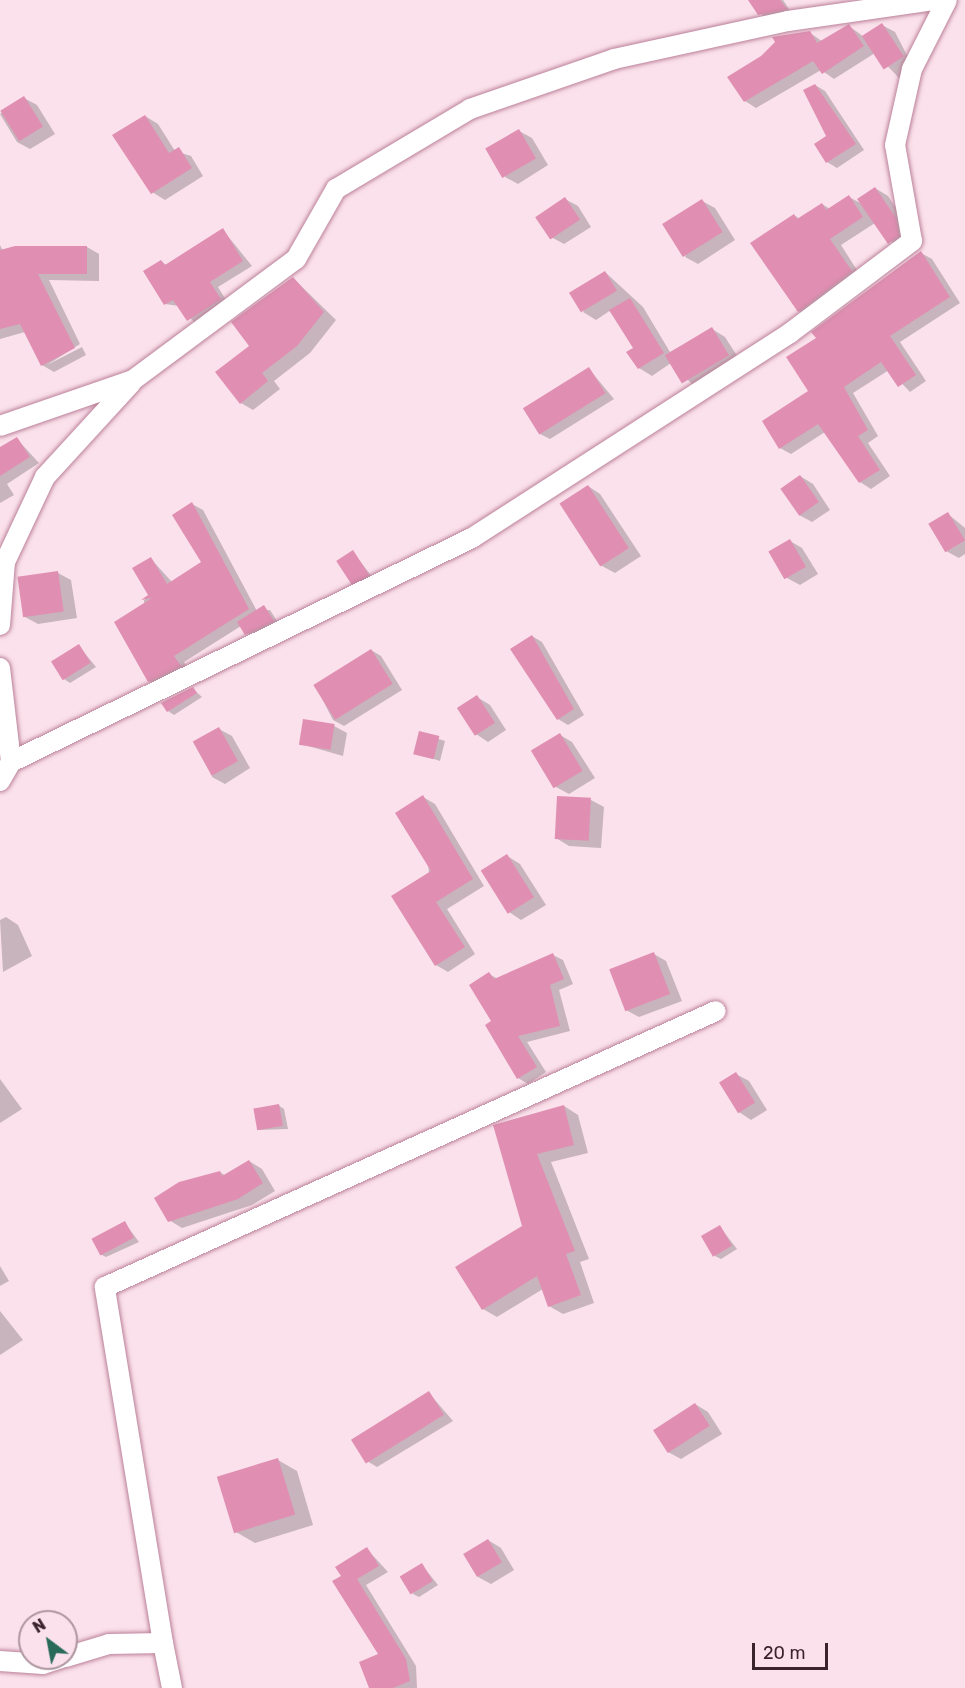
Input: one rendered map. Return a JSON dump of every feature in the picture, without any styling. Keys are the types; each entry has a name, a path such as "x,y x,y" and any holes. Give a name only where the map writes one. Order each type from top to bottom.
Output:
{"street":[{"path":"0,625 5,562 45,477 133,380 296,259 336,189 470,109 614,59 788,21 933,0"},
{"path":"0,781 11,762 472,538 790,333 912,242 895,145 912,69 947,0"},
{"path":"0,426 133,380"},
{"path":"0,668 11,762"},
{"path":"172,1688 105,1287 716,1011"},
{"path":"78,1653 109,1644 163,1643"},
{"path":"0,1661 18,1662"}],"building":[{"path":"748,0 780,0 787,9 758,15"},
{"path":"882,23 904,57 884,70 862,36"},
{"path":"849,24 864,46 822,74 813,61 744,102 727,77 761,56 775,42 772,37 810,31 817,43"},
{"path":"815,84 856,144 826,163 814,144 826,136 803,90"},
{"path":"24,96 43,127 19,141 0,111"},
{"path":"145,115 169,153 179,147 192,168 151,194 112,135"},
{"path":"519,129 536,158 502,178 485,148"},
{"path":"875,187 896,218 899,236 888,244 857,199"},
{"path":"849,195 863,217 830,239 852,271 798,312 750,243 794,214 797,219 822,203 826,210"},
{"path":"565,197 580,219 550,240 535,217"},
{"path":"702,199 723,232 683,257 662,224"},
{"path":"223,228 243,261 210,282 221,299 187,321 173,300 164,305 143,271 161,260 165,265"},
{"path":"15,246 87,246 87,274 38,274 75,348 41,366 20,324 0,329 0,250"},
{"path":"921,251 950,297 890,336 916,375 898,387 881,362 844,387 868,430 858,436 880,470 859,483 818,424 779,449 762,421 808,391 786,357 816,338 811,332"},
{"path":"605,271 617,291 581,312 569,293"},
{"path":"293,277 324,312 297,346 262,373 268,381 240,404 215,372 249,346 231,322"},
{"path":"630,298 664,353 638,369 626,352 633,348 609,310"},
{"path":"712,327 729,355 682,384 665,355"},
{"path":"589,367 605,393 539,435 523,408"},
{"path":"17,437 30,457 0,476 0,447"},
{"path":"800,475 819,502 799,516 780,489"},
{"path":"588,485 629,548 600,566 559,504"},
{"path":"192,502 249,609 174,656 181,666 148,682 114,622 152,598 141,600 148,595 132,568 151,557 167,584 201,562 172,515"},
{"path":"948,512 965,540 945,552 928,524"},
{"path":"790,539 806,567 784,579 768,552"},
{"path":"353,550 369,575 353,586 336,561"},
{"path":"58,571 64,612 23,617 17,577"},
{"path":"264,605 274,621 245,635 237,622"},
{"path":"532,635 574,709 557,720 510,649"},
{"path":"79,644 91,663 63,680 51,661"},
{"path":"371,649 393,684 335,720 313,685"},
{"path":"193,687 197,693 167,712 161,703"},
{"path":"477,695 495,723 475,736 457,708"},
{"path":"303,719 335,724 331,750 299,745"},
{"path":"219,727 238,761 212,776 193,742"},
{"path":"419,731 439,736 434,759 413,754"},
{"path":"560,733 583,771 554,788 531,751"},
{"path":"423,795 473,879 436,902 465,947 435,966 391,896 431,871 395,813"},
{"path":"557,796 591,798 589,841 555,839"},
{"path":"507,854 534,897 508,914 481,870"},
{"path":"654,952 670,994 625,1011 609,969"},
{"path":"553,953 564,979 550,985 560,1026 518,1036 537,1067 517,1079 485,1025 491,1021 469,985 489,972 494,979"},
{"path":"736,1072 755,1103 738,1113 719,1083"},
{"path":"279,1104 283,1126 257,1130 253,1109"},
{"path":"564,1105 574,1145 537,1154 575,1251 566,1254 581,1295 548,1307 537,1276 482,1310 455,1267 522,1226 493,1125"},
{"path":"249,1160 263,1183 238,1199 168,1222 154,1198 179,1182 220,1171 222,1176"},
{"path":"125,1221 134,1238 100,1256 91,1239"},
{"path":"720,1225 732,1246 713,1257 701,1236"},
{"path":"429,1391 444,1415 366,1463 351,1440"},
{"path":"695,1403 710,1426 668,1453 653,1430"},
{"path":"278,1458 295,1514 234,1533 217,1477"},
{"path":"488,1539 502,1562 477,1577 463,1554"},
{"path":"367,1547 379,1566 357,1579 406,1659 410,1681 393,1688 369,1688 359,1662 378,1654 332,1581 341,1576 335,1567"},
{"path":"422,1563 433,1581 411,1594 400,1576"}]}
